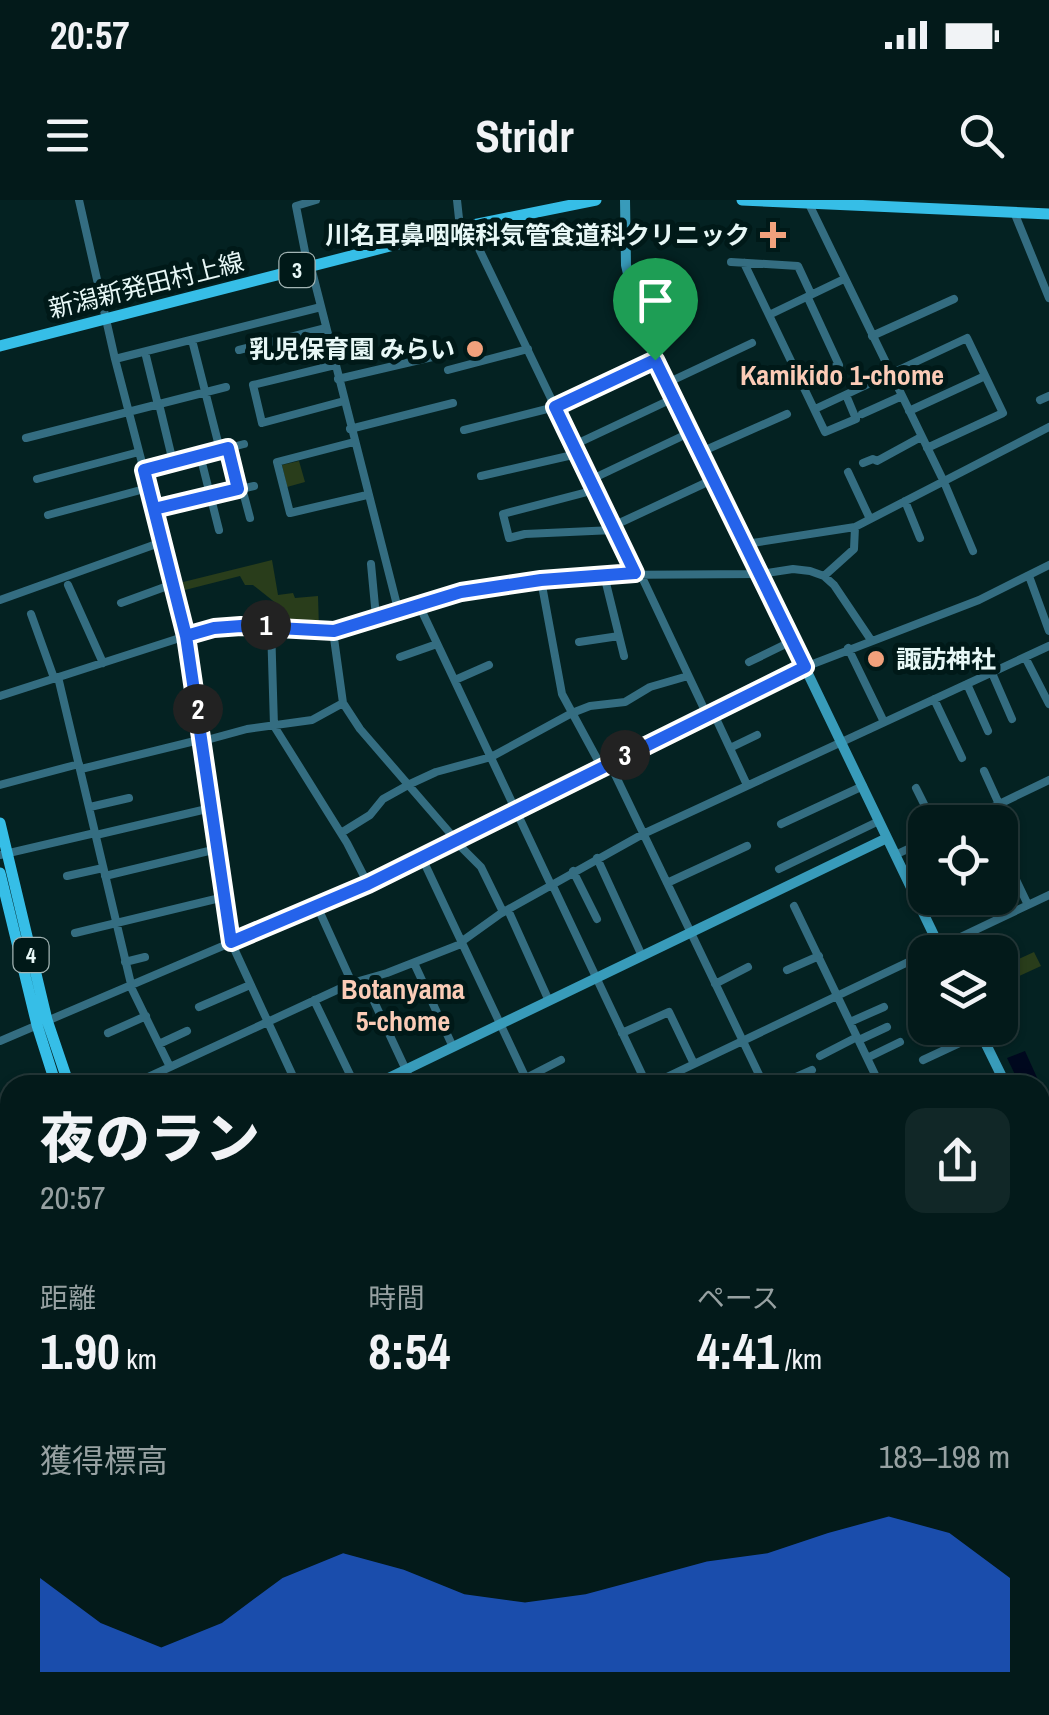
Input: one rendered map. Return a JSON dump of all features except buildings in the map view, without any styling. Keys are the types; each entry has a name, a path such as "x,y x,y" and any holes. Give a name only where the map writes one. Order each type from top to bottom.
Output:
{"main road":[{"name":"新潟新発田村上線","path":"0,346 464,227 596,200"},
{"path":"742,200 1049,212"},
{"name":"4","path":"0,823 54,1075"},
{"name":"4","path":"0,873 42,1022 65,1075"}],"street":[{"path":"79,200 186,636 231,942 291,1075"},
{"path":"316,200 296,206 366,495 398,609"},
{"path":"457,200 464,227 528,349 613,528 748,786"},
{"path":"625,200 624,244 630,290 655,360 908,880"},
{"path":"808,202 944,482 973,552"},
{"path":"1014,212 1049,298"},
{"path":"731,262 798,266 839,365 802,382"},
{"path":"744,263 825,432 856,418 846,395"},
{"path":"769,315 844,278"},
{"path":"872,336 954,298"},
{"path":"115,359 321,306"},
{"path":"239,350 326,328"},
{"path":"815,409 966,338 1003,413 927,448"},
{"path":"192,340 224,449 250,518"},
{"path":"666,382 752,342"},
{"path":"448,370 528,349"},
{"path":"144,352 174,462"},
{"path":"338,379 441,355"},
{"path":"464,430 555,407 655,360"},
{"path":"334,365 253,386 262,422 344,401"},
{"path":"909,411 985,376"},
{"path":"26,438 226,387"},
{"path":"862,414 902,396"},
{"path":"481,476 576,450 674,398"},
{"path":"350,429 453,403"},
{"path":"701,452 787,414"},
{"path":"746,544 856,527 1049,427"},
{"path":"590,480 691,432"},
{"path":"863,464 877,461 922,437"},
{"path":"354,442 277,462 290,513 366,495"},
{"path":"144,470 244,444"},
{"path":"37,478 139,452"},
{"path":"200,455 219,530"},
{"path":"848,472 870,519"},
{"path":"595,490 504,514 509,538 613,528 714,479"},
{"path":"154,509 254,486"},
{"path":"48,515 148,488"},
{"path":"905,501 920,538"},
{"path":"824,576 854,548 856,527"},
{"path":"0,600 162,542"},
{"path":"371,564 376,617"},
{"path":"0,1041 368,884 805,667 979,600 1049,565"},
{"path":"0,696 214,628 271,626 307,632 334,631 418,603 499,585 604,575 760,574 793,569 824,576 850,605 871,640"},
{"path":"604,575 624,656"},
{"path":"1029,576 1049,631"},
{"path":"541,580 562,694 643,834 759,1075"},
{"path":"121,603 173,584"},
{"path":"68,585 103,662"},
{"path":"418,603 643,1075"},
{"path":"31,614 56,678 131,984 170,1067"},
{"path":"271,626 274,726 368,884"},
{"path":"334,631 342,703 480,867 506,911 548,1001"},
{"path":"579,642 619,636"},
{"path":"748,662 792,641"},
{"path":"400,657 438,644"},
{"path":"153,1075 352,983 461,943 506,911 643,834 1049,646"},
{"path":"848,648 884,722"},
{"path":"1025,657 1049,704"},
{"path":"455,680 488,665"},
{"path":"992,672 1012,719"},
{"path":"341,833 383,800 436,772 491,757 590,706 625,702 650,687 688,676"},
{"path":"966,684 988,731"},
{"path":"934,699 962,758"},
{"path":"0,785 312,720 342,703"},
{"path":"730,748 757,734"},
{"path":"984,771 999,804 1049,780"},
{"path":"781,824 862,786"},
{"path":"916,788 924,805"},
{"path":"90,807 129,798"},
{"path":"4,854 211,808"},
{"path":"778,869 879,822"},
{"path":"395,1075 887,838"},
{"path":"667,884 747,846"},
{"path":"67,876 217,849"},
{"path":"896,855 908,849"},
{"path":"422,858 524,1075"},
{"path":"597,858 642,956"},
{"path":"573,871 596,919"},
{"path":"1018,884 1028,905"},
{"path":"968,935 1049,896"},
{"path":"75,933 224,897"},
{"path":"316,906 352,983"},
{"path":"794,906 875,1075"},
{"path":"787,970 818,956"},
{"path":"125,962 145,957"},
{"path":"414,963 453,1047"},
{"path":"670,1075 908,964"},
{"path":"715,984 748,967"},
{"path":"364,980 408,1075"},
{"path":"199,1007 250,984"},
{"path":"314,1000 350,1075"},
{"path":"850,1022 884,1007"},
{"path":"622,1033 669,1012 694,1064"},
{"path":"108,1033 146,1016"},
{"path":"820,1056 887,1028"},
{"path":"159,1044 186,1031"},
{"path":"867,1058 900,1042"},
{"path":"923,1060 952,1045"},
{"path":"987,1045 1001,1075"},
{"path":"537,1075 561,1060"},
{"path":"801,1075 812,1070"}],"green space":[{"path":"299,461 305,482 287,487 282,465"},
{"path":"272,560 278,595 318,596 319,629 302,627 276,615 277,604 253,585 245,585 240,576 181,591 179,583"},
{"path":"1034,952 1041,966 1018,977 1018,959"}],"water":[{"path":"1025,1051 1036,1075 1015,1075 1007,1058"}],"place":[{"name":"川名耳鼻咽喉科気管食道科クリニック","path":"773,235"},
{"name":"乳児保育園 みらい","path":"475,349"},
{"name":"諏訪神社","path":"876,659"}],"district":[{"name":"Kamikido 1-chome","path":"842,375"},
{"name":"Botanyama 5-chome","path":"403,1005"}],"route":[{"path":"655,360 555,407 635,573 541,580 461,592 334,631 241,626 186,636 154,509 238,489 228,448 144,470 186,636 231,942 368,884 805,667 655,360"}]}
